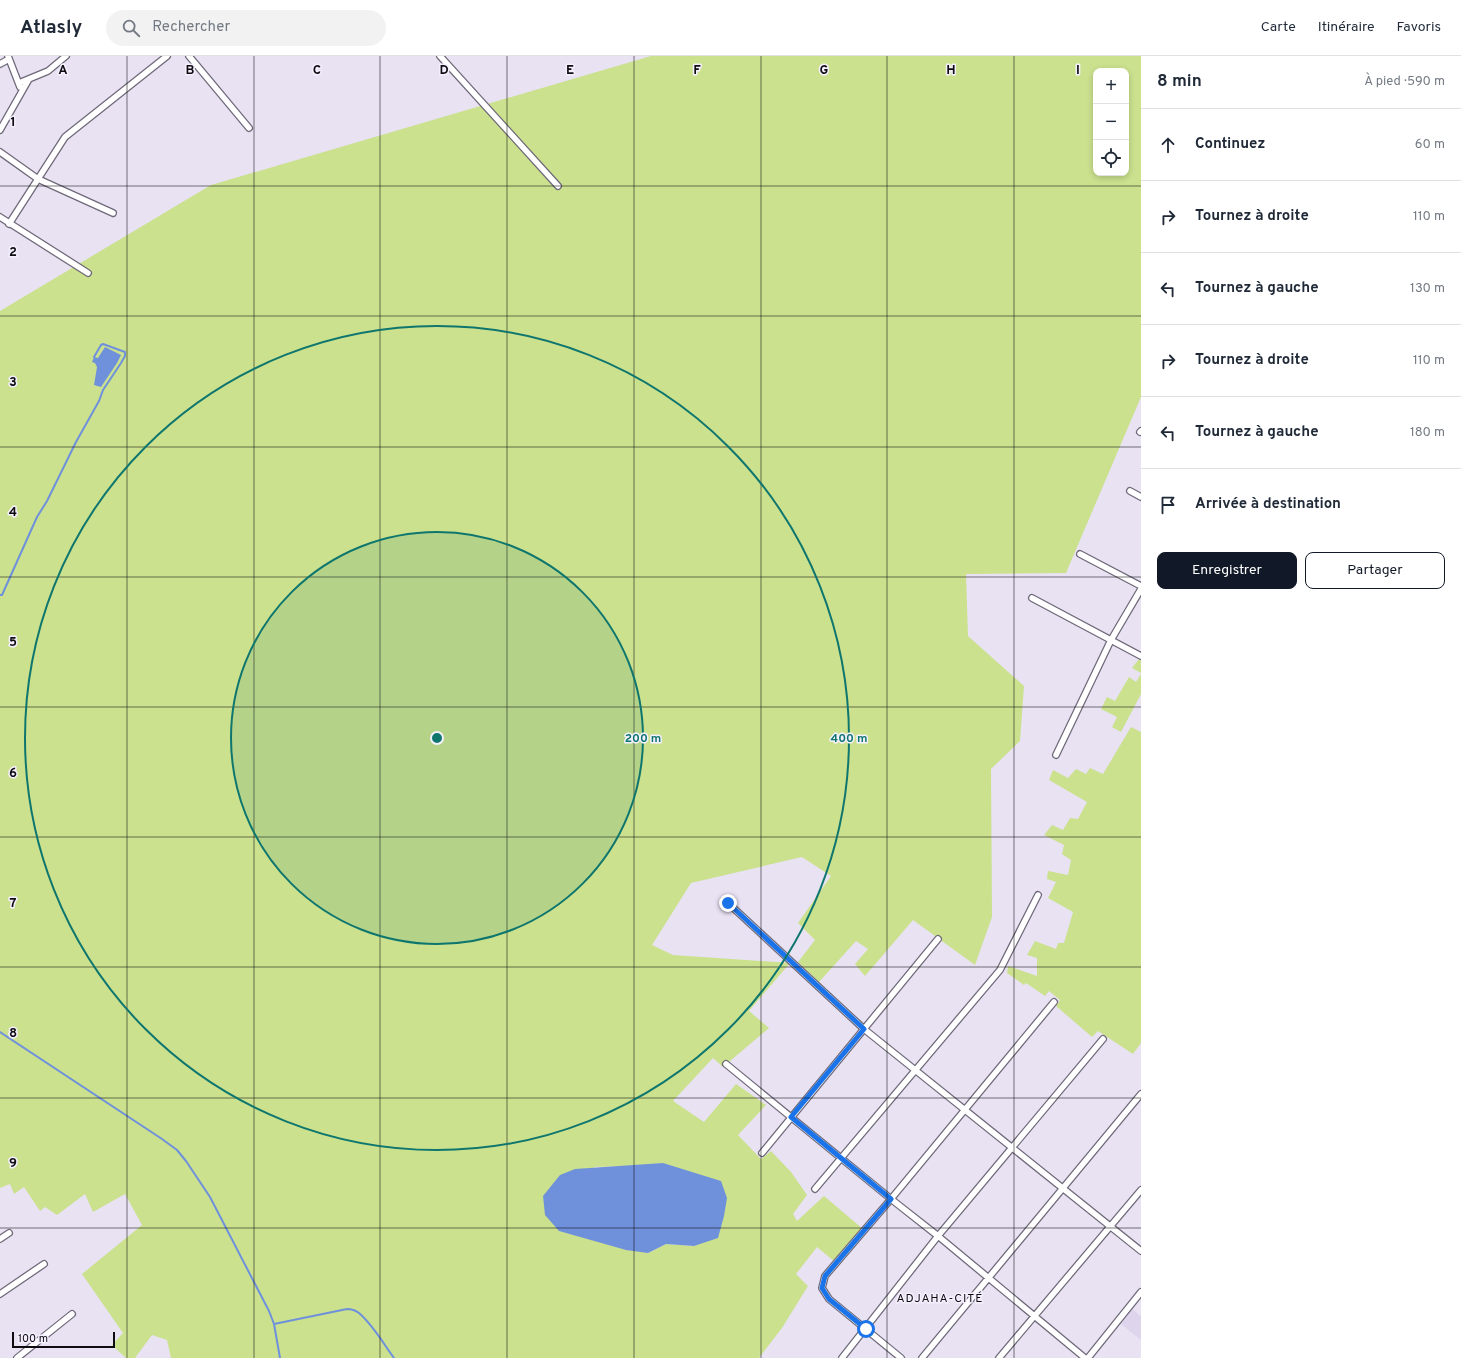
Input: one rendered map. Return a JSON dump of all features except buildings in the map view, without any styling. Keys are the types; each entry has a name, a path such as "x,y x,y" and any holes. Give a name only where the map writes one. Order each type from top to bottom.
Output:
{"street":[{"path":"19,83 48,71 66,56"},
{"path":"9,224 65,137 167,56"},
{"path":"189,56 249,128"},
{"path":"440,56 558,186"},
{"path":"0,64 8,58 22,91"},
{"path":"0,130 29,79"},
{"path":"0,152 38,179 114,213"},
{"path":"0,217 88,273"},
{"path":"1130,491 1141,497"},
{"path":"1056,755 1111,640 1141,587 1080,554"},
{"path":"1032,598 1141,656"},
{"path":"815,1189 1000,970 1038,895"},
{"path":"728,903 864,1029 1141,1251"},
{"path":"762,1153 938,939"},
{"path":"901,1358 829,1299 822,1288 825,1276 891,1199 1054,1002"},
{"path":"842,1358 938,1236 1103,1039"},
{"path":"726,1064 938,1236 1085,1358"},
{"path":"922,1358 1141,1094"},
{"path":"999,1358 1141,1190"},
{"path":"0,1239 9,1233"},
{"path":"0,1294 44,1264"},
{"path":"1088,1358 1141,1292"},
{"path":"17,1358 72,1314"}],"shaded area":[{"path":"1132,1309 1141,1316 1141,1340 1121,1324"}],"green space":[{"path":"651,56 1141,56 1141,397 1066,573 966,574 968,636 1024,686 1020,741 991,769 992,917 975,965 913,920 865,976 855,964 868,949 856,941 819,982 798,962 815,940 798,923 831,876 802,857 691,883 652,945 673,955 790,963 749,1011 769,1028 723,1067 713,1058 673,1101 704,1122 736,1084 766,1105 738,1135 761,1159 771,1151 791,1172 807,1195 793,1214 797,1221 824,1196 863,1229 835,1262 817,1247 796,1274 808,1286 782,1328 759,1358 171,1358 167,1340 152,1335 135,1358 126,1358 112,1345 123,1333 82,1274 142,1225 125,1194 93,1212 85,1194 57,1215 45,1207 40,1211 24,1187 14,1194 10,1184 0,1188 0,311 211,185","holes":["633,1166 694,1246 666,1244 648,1253 560,1231 594,1167"]},
{"path":"1139,659 1141,661 1141,673 1132,668"},
{"path":"1141,674 1141,694 1121,732 1112,727 1117,717 1101,709 1107,697 1115,701 1129,677 1136,682"},
{"path":"1131,727 1141,732 1141,1043 1133,1054 1098,1031 1092,1037 1056,1006 1060,1000 1049,991 1045,996 1026,983 1024,985 1007,973 1008,966 1037,976 1037,958 1027,955 1035,941 1056,949 1058,943 1064,943 1073,912 1048,898 1056,882 1047,879 1048,871 1068,875 1071,860 1062,854 1064,845 1044,835 1052,825 1063,830 1070,818 1078,819 1087,802 1049,780 1053,770 1068,778 1076,769 1086,774 1090,768 1103,774"}],"water":[{"path":"105,347 121,355 101,387 94,385 97,367 95,363 92,362 94,357 98,358"},
{"path":"663,1163 721,1181 727,1198 718,1238 694,1246 666,1244 648,1253 626,1250 559,1231 545,1215 543,1196 560,1175 575,1169"}],"waterway":[{"path":"0,595 2,595 37,517 47,501 76,442 99,401 103,390 125,356 125,352 103,344 94,357"},
{"path":"0,1032 177,1150 210,1197 269,1311 274,1324 280,1358"},
{"path":"274,1324 347,1309 353,1310 359,1313 369,1323 394,1358"}],"district":[{"name":"ADJAHA-CITÉ","path":"940,1299"}],"route":[{"path":"728,903 864,1029 791,1117 891,1199 825,1276 822,1288 829,1299 866,1329"}]}
